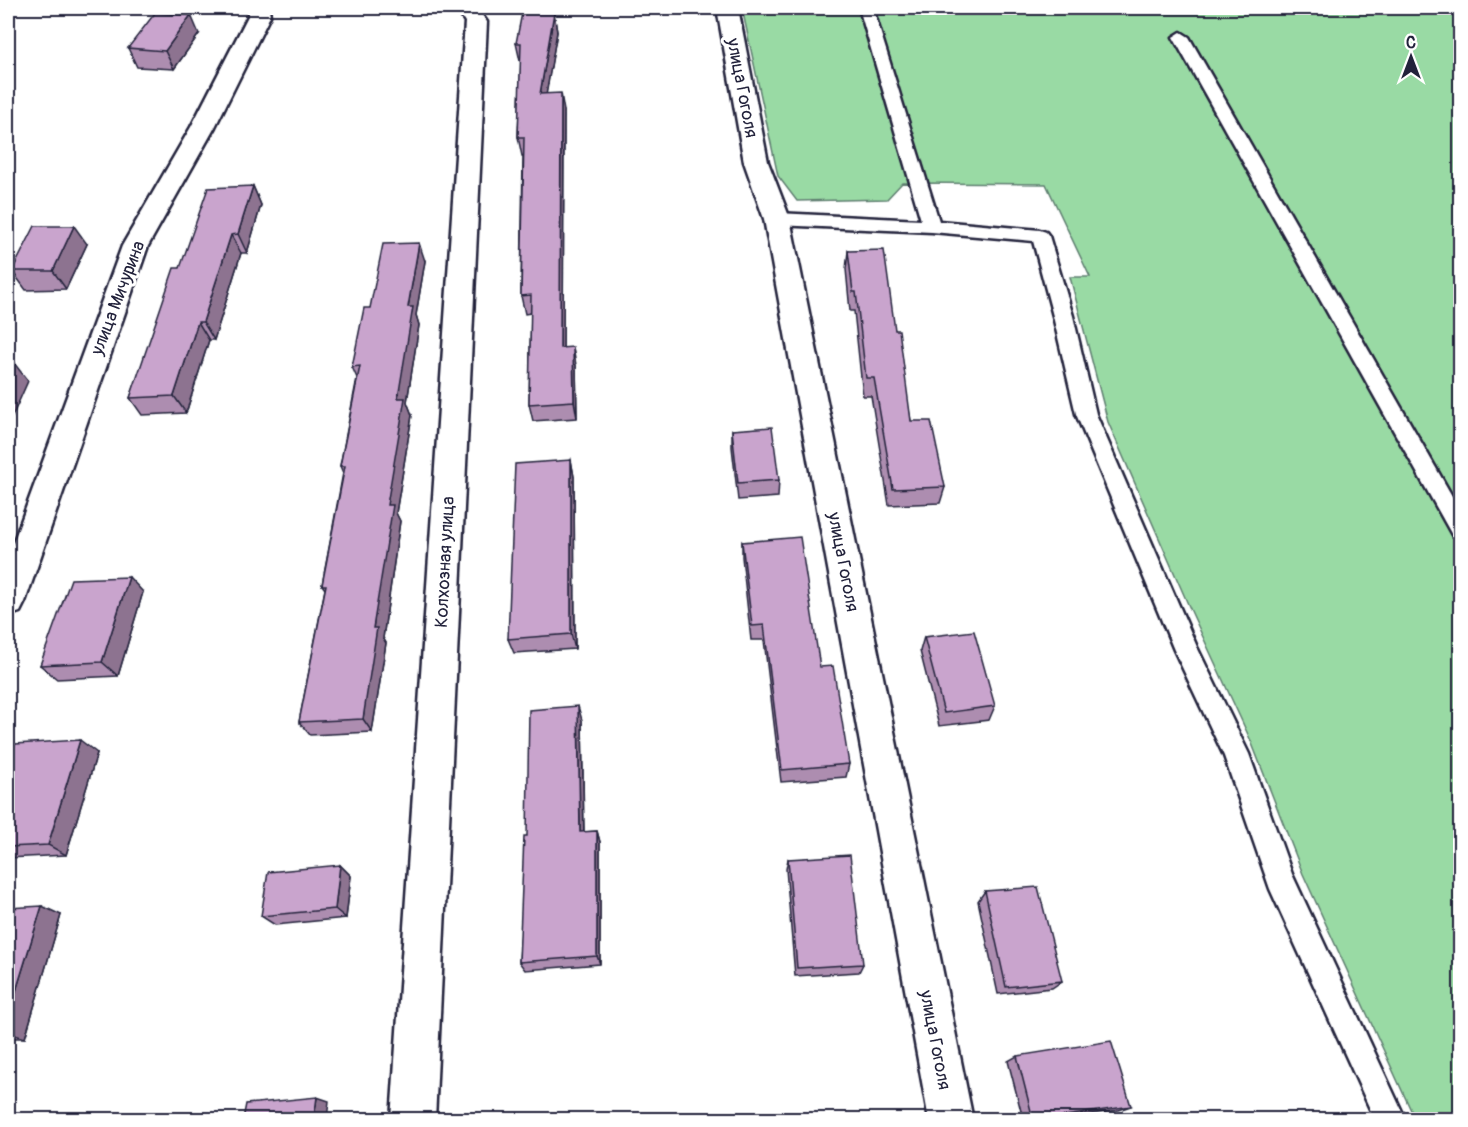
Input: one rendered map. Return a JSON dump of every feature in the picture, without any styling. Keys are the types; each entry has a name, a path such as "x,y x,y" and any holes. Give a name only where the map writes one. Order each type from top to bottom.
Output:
{"street":[{"name":"улица Мичурина","path":"8,602 135,246 203,128 259,16 259,8"},
{"name":"Колхозная улица","path":"412,1119 476,22 466,8"},
{"name":"улица Гоголя","path":"727,8 756,162 777,219 951,1119"}],"lane":[{"path":"866,8 932,226"},
{"path":"1181,37 1461,529"},
{"path":"777,219 932,226 1040,236 1063,316 1086,414 1186,650 1236,754 1280,879 1391,1119"}],"green space":[{"path":"742,8 1460,8 1460,1119 1415,1119 1303,874 1251,741 1108,422 1070,277 1090,277 1046,184 902,183 887,199 797,201 778,176"}],"building":[{"path":"155,13 191,15 165,51 128,48"},
{"path":"522,13 554,13 540,94 561,93 560,348 573,347 574,401 529,404 531,295 521,296 524,137 518,137 521,43 516,43"},
{"path":"253,186 238,234 231,235 203,322 198,322 174,396 130,398 174,268 180,268 208,188"},
{"path":"35,226 74,226 53,271 12,271"},
{"path":"419,243 408,307 413,307 398,398 405,398 387,505 393,505 373,628 377,628 363,719 299,722 326,585 322,585 345,466 340,466 360,366 352,367 364,308 370,308 383,244"},
{"path":"884,250 895,330 899,330 911,421 931,421 945,487 893,489 874,378 866,378 856,292 853,292 848,251"},
{"path":"8,363 14,363 8,376"},
{"path":"772,427 779,480 738,483 732,430"},
{"path":"571,460 571,634 508,639 515,464"},
{"path":"800,537 820,667 833,666 849,764 782,770 764,625 752,626 742,542"},
{"path":"129,577 102,662 40,665 71,579"},
{"path":"974,631 995,706 944,713 924,637"},
{"path":"578,706 580,832 597,831 597,956 519,962 524,836 527,836 529,710"},
{"path":"80,740 48,845 8,847 8,766 15,744"},
{"path":"850,855 863,964 797,968 788,859"},
{"path":"340,865 335,909 261,916 268,872"},
{"path":"1038,887 1062,981 1006,987 985,891"},
{"path":"42,906 8,1017 8,908"},
{"path":"1111,1041 1131,1106 1033,1119 1017,1056"},
{"path":"317,1097 314,1119 243,1119 246,1104"}]}
